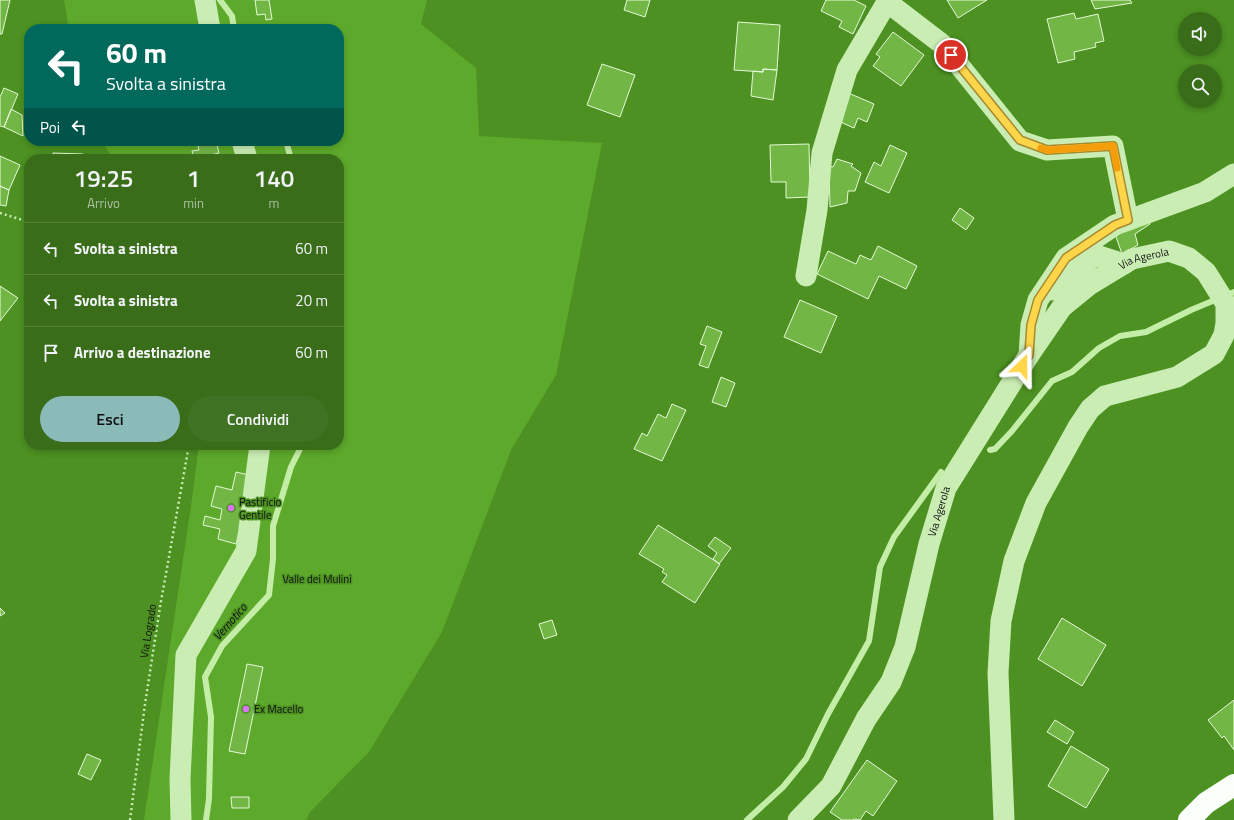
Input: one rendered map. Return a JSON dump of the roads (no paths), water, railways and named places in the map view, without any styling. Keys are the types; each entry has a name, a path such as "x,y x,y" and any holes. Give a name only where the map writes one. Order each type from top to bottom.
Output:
{"main road":[{"path":"1189,820 1206,803 1234,785"}],"street":[{"path":"204,0 209,24"},
{"path":"806,276 817,210 822,153 847,70 887,1 942,44 1020,140 1047,150 1113,146 1128,220"},
{"path":"1029,355 1031,325 1038,300 1066,258 1115,225 1205,192 1234,174"},
{"name":"Via Agerola","path":"798,820 831,786 866,719 891,682 905,647 929,544 946,488 1029,355 1062,307 1089,285 1132,259 1169,251 1189,258 1206,272 1226,304 1226,323 1224,335 1214,354 1177,377 1105,396 1090,409 1078,427 1036,503 1014,561 1001,621 998,673 1004,820"},
{"path":"1038,300 1096,255 1124,264"},
{"path":"181,820 180,779 186,655 246,552 259,450"}],"waterway":[{"name":"Vernotico","path":"220,0 232,16 233,24"},
{"name":"Vernotico","path":"287,146 290,154"},
{"path":"990,450 995,449 1012,431 1052,381 1072,372 1099,348 1120,336 1146,332 1191,310 1234,292"},
{"name":"Vernotico","path":"206,820 209,799 211,717 205,677 222,646 269,595 273,559 273,526 291,467 300,450"},
{"path":"747,820 783,787 806,759 828,714 869,641 880,567 894,537 941,472"}],"place":[{"name":"Pastificio Gentile","path":"231,508"},
{"name":"Ex Macello","path":"246,709"}],"park label":[{"name":"Valle dei Mulini","path":"317,579"}]}
